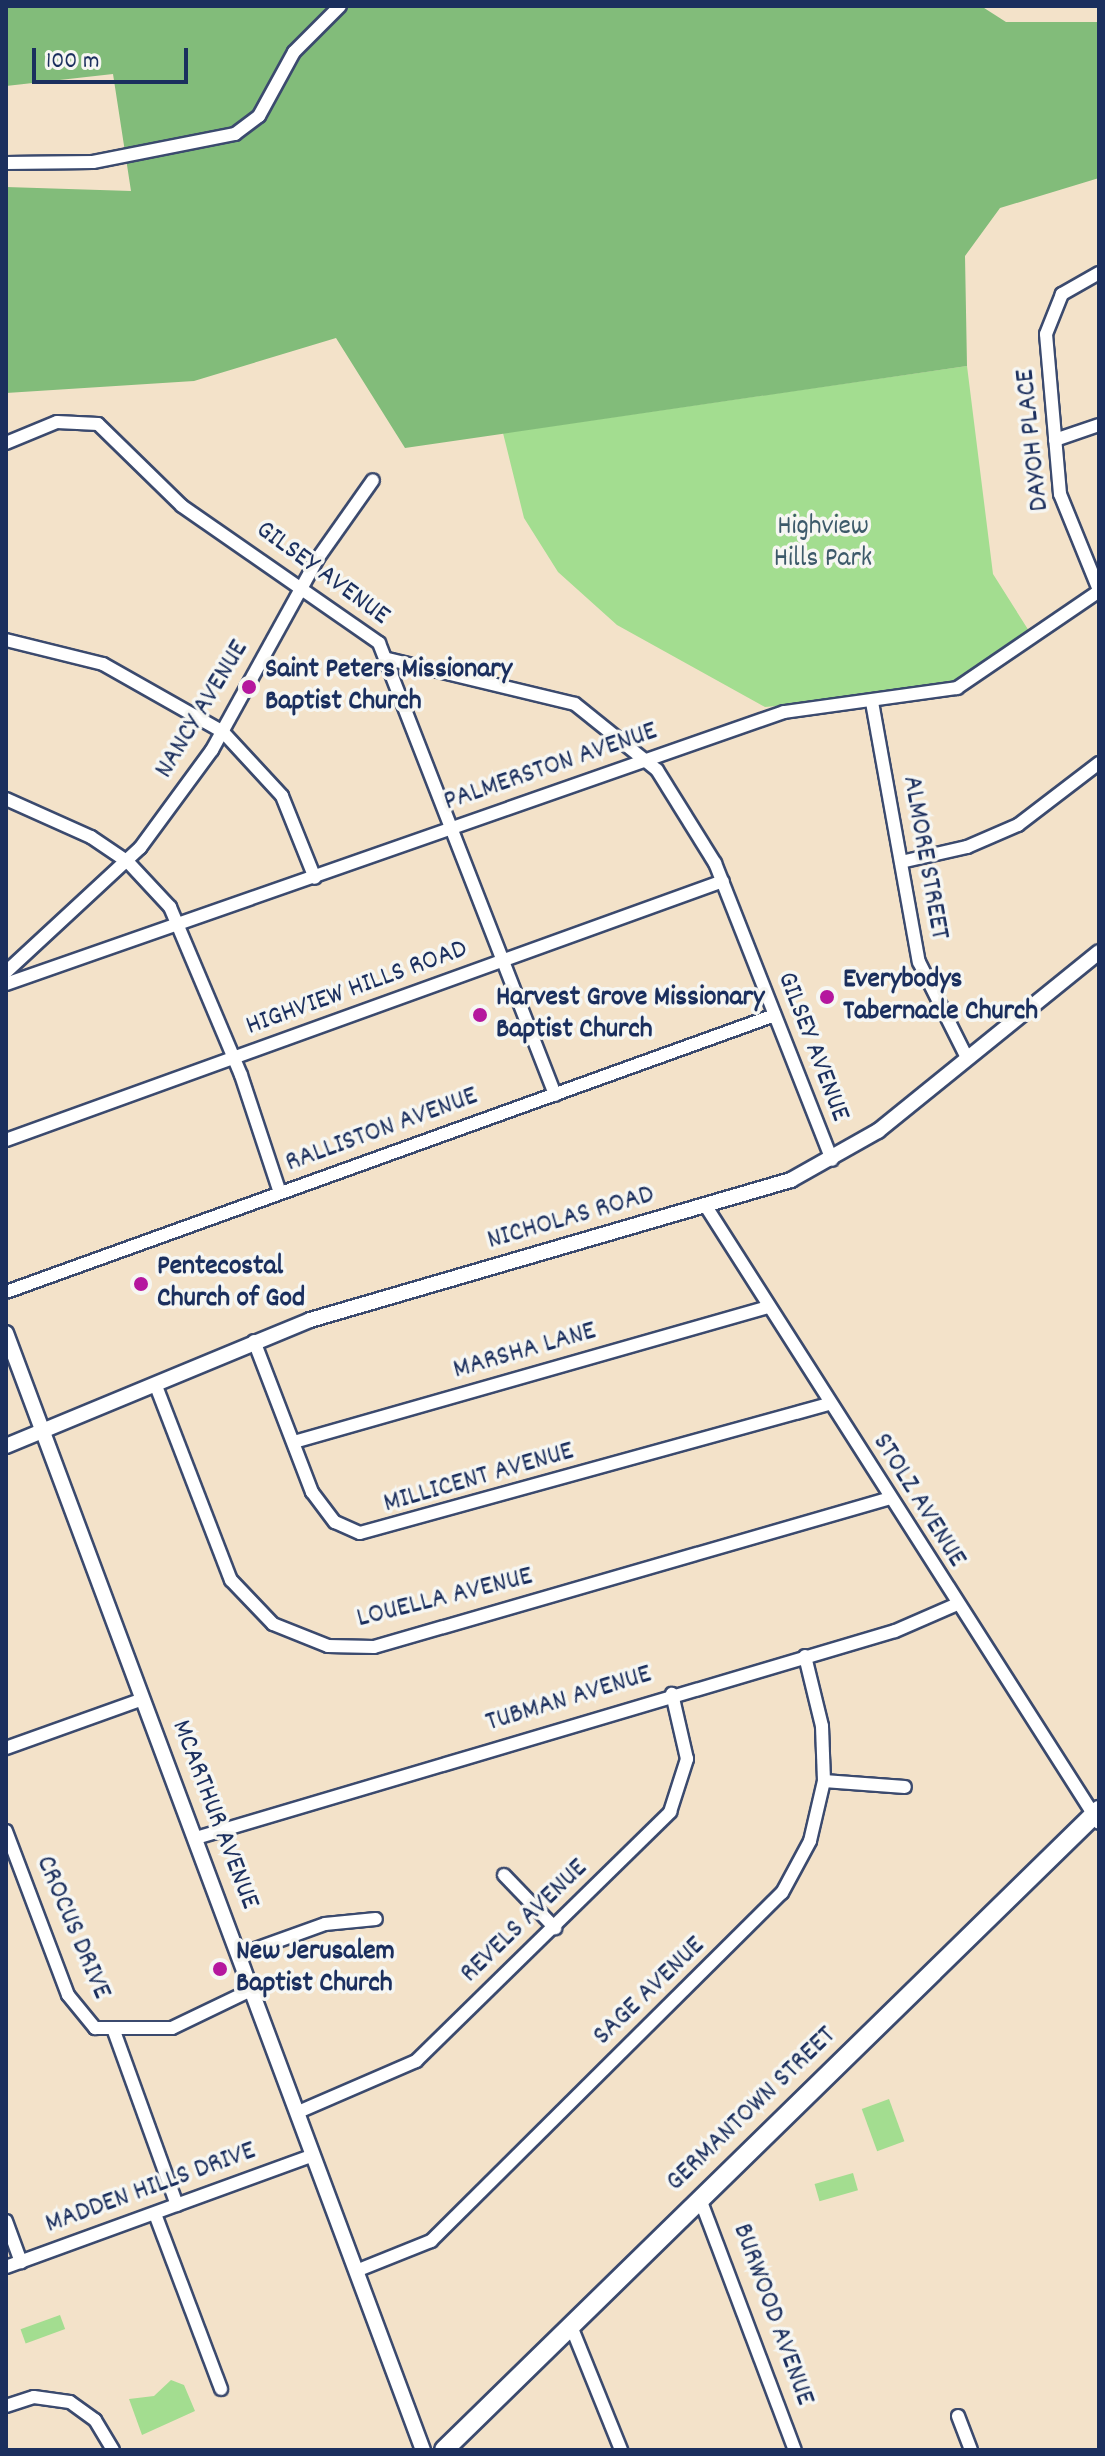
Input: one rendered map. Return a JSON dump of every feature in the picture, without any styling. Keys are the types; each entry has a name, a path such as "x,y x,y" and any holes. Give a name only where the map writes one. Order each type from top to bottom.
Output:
{"main road":[{"name":"GERMANTOWN STREET","path":"444,2450 1096,1817"}],"street":[{"path":"6,163 93,162 235,134 259,116 294,52 340,6"},
{"name":"DAYOH PLACE","path":"1099,273 1072,286 1053,307 1046,334 1055,440 1068,524 1099,590"},
{"name":"GILSEY AVENUE","path":"6,443 66,420 98,424 182,506 304,584 373,637 388,659 566,701 648,761 687,812 723,881 832,1160"},
{"path":"1055,440 1099,425"},
{"name":"NANCY AVENUE","path":"6,972 128,862 223,732 304,584 373,480"},
{"name":"PALMERSTON AVENUE","path":"6,984 181,926 784,712 937,694 976,679 1099,590"},
{"path":"6,640 103,664 223,732 282,796 315,878"},
{"path":"388,659 555,1095"},
{"name":"ALMORE STREET","path":"872,702 923,975 967,1058"},
{"path":"901,862 1004,832 1099,763"},
{"path":"6,799 78,829 128,862 181,926 233,1058 280,1193"},
{"name":"HIGHVIEW HILLS ROAD","path":"6,1140 723,881"},
{"name":"NICHOLAS ROAD","path":"6,1446 156,1386 254,1341 707,1208 832,1160 967,1058 1099,952"},
{"name":"RALLISTON AVENUE","path":"6,1292 775,1015"},
{"name":"STOLZ AVENUE","path":"707,1208 887,1499 1096,1817"},
{"name":"MARSHA LANE","path":"294,1442 768,1307"},
{"name":"MCARTHUR AVENUE","path":"6,1333 423,2450"},
{"name":"MILLICENT AVENUE","path":"254,1341 324,1511 346,1529 368,1533 829,1404"},
{"name":"LOUELLA AVENUE","path":"156,1386 231,1580 273,1624 328,1646 374,1647 887,1499"},
{"name":"TUBMAN AVENUE","path":"196,1838 805,1656 955,1605"},
{"name":"SAGE AVENUE","path":"356,2271 431,2241 753,1925 805,1855 824,1781 822,1726 805,1656"},
{"name":"REVELS AVENUE","path":"298,2112 416,2061 555,1928 675,1805 687,1759 672,1694"},
{"path":"6,1748 143,1699"},
{"path":"824,1781 905,1787"},
{"name":"CROCUS DRIVE","path":"6,1831 74,2009 95,2028 114,2031 177,2205"},
{"path":"504,1875 555,1928"},
{"path":"239,1955 325,1924 376,1919"},
{"path":"114,2031 188,2024 251,1990"},
{"name":"MADDEN HILLS DRIVE","path":"6,2267 313,2155"},
{"name":"BURWOOD AVENUE","path":"700,2199 795,2450"},
{"path":"155,2214 221,2389"},
{"path":"6,2221 21,2262"},
{"path":"571,2326 621,2450"},
{"path":"12,2403 53,2397 79,2406 113,2450"},
{"path":"958,2416 971,2450"}],"green space":[{"path":"6,6 981,6 1006,22 1099,22 1099,178 1000,208 965,256 967,366 405,448 336,338 194,381 6,393 6,187 131,191 113,74 6,86"},
{"name":"Highview Hills Park","path":"967,366 993,574 1029,631 963,679 915,694 765,707 617,625 558,572 524,518 503,433"},
{"path":"889,2099 904,2141 877,2151 862,2109"},
{"path":"853,2173 858,2190 820,2201 815,2184"},
{"path":"60,2315 65,2329 26,2343 21,2329"},
{"path":"171,2380 184,2385 195,2411 142,2435 129,2399 154,2396"}],"place":[{"name":"Saint Peters Missionary Baptist Church","path":"249,687"},
{"name":"Everybodys Tabernacle Church","path":"827,997"},
{"name":"Harvest Grove Missionary Baptist Church","path":"480,1015"},
{"name":"Pentecostal Church of God","path":"141,1284"},
{"name":"New Jerusalem Baptist Church","path":"220,1969"}]}
